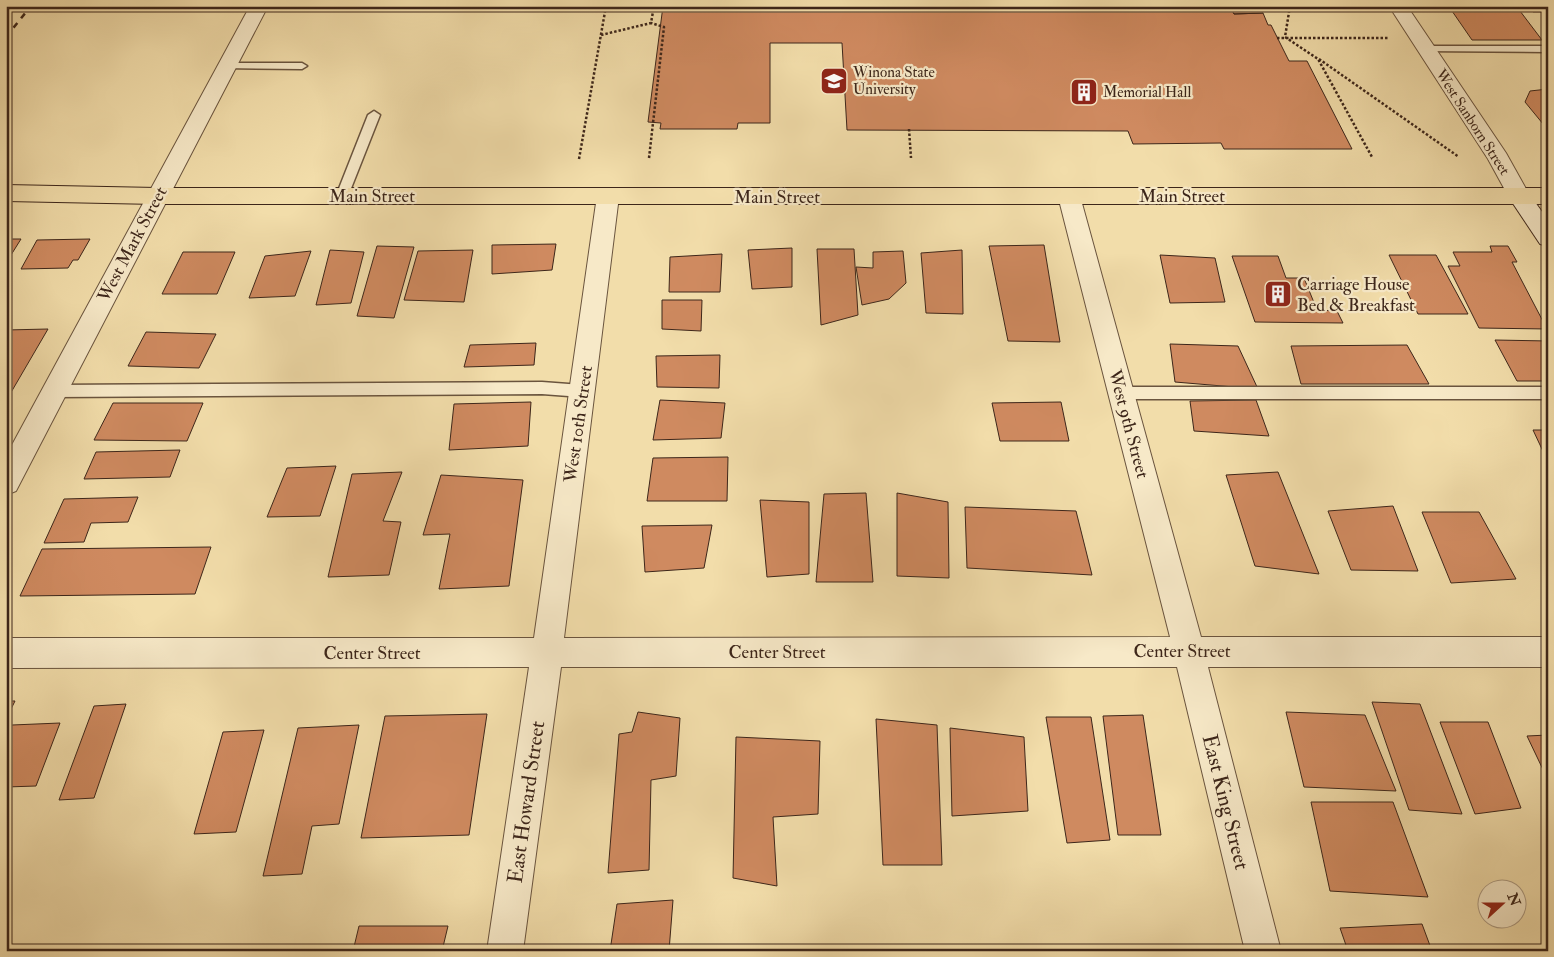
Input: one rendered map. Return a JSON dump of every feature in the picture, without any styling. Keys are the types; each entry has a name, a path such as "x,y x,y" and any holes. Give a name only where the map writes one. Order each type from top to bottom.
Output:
{"main road":[{"name":"Main Street","path":"6,193 157,196 1548,196"}],"street":[{"name":"West Mark Street","path":"6,483 157,196 260,6"},
{"name":"West Sanborn Street","path":"1398,6 1498,158 1519,196 1548,238"},
{"name":"West 10th Street","path":"547,653 608,196"},
{"name":"West 9th Street","path":"1069,196 1188,653"},
{"name":"Center Street","path":"6,653 1548,652"},
{"name":"East Howard Street","path":"505,951 547,653"},
{"name":"East King Street","path":"1188,653 1263,951"}],"lane":[{"path":"1425,49 1548,49"},
{"path":"228,66 302,66"},
{"path":"342,196 374,115"},
{"path":"55,391 542,388 582,392"},
{"path":"1121,393 1548,393"}],"path":[{"path":"579,159 606,6"},
{"path":"651,23 654,6"},
{"path":"1052,6 1052,11"},
{"path":"1285,38 1290,6"},
{"path":"601,35 651,23 664,27 649,158"},
{"path":"1277,38 1386,38"},
{"path":"1285,38 1459,157"},
{"path":"1318,59 1372,157"},
{"path":"909,129 911,158"}],"building":[{"name":"Memorial Hall","path":"663,6 1016,6 1017,11 1232,10 1234,14 1263,13 1289,61 1307,61 1352,149 1224,149 1221,143 1133,144 1128,131 847,130 842,43 770,43 770,123 738,123 737,129 660,129 661,123 648,122"},
{"path":"1230,6 1259,6 1263,13 1234,14"},
{"path":"1529,6 1548,6 1548,12 1533,12"},
{"path":"1452,11 1520,11 1542,40 1472,40"},
{"path":"1548,89 1548,130 1525,102 1530,91"},
{"path":"6,239 21,239 6,263"},
{"path":"90,239 78,260 73,260 68,268 21,269 37,240"},
{"path":"556,244 552,270 492,274 492,245"},
{"path":"1044,245 1060,342 1008,341 989,246"},
{"path":"377,246 414,247 394,318 357,316"},
{"path":"1490,246 1508,246 1517,262 1512,262 1547,329 1479,328 1448,266 1460,266 1453,252 1492,252"},
{"path":"792,248 792,287 752,289 748,250"},
{"path":"817,249 854,249 858,315 821,325"},
{"path":"330,250 364,252 351,303 316,305"},
{"path":"473,250 464,302 404,300 418,251"},
{"path":"962,250 963,314 926,313 921,253"},
{"path":"311,251 295,296 249,298 265,256"},
{"path":"903,251 906,283 889,299 862,305 856,267 873,268 873,252"},
{"path":"183,252 235,252 217,294 162,294"},
{"path":"722,254 720,292 669,292 670,257"},
{"path":"1160,255 1215,258 1225,302 1170,303"},
{"path":"1389,255 1436,255 1468,314 1418,314"},
{"name":"Carriage House Bed & Breakfast","path":"1232,256 1278,256 1286,278 1304,278 1317,310 1337,311 1343,323 1255,322"},
{"path":"662,300 702,300 701,331 662,329"},
{"path":"48,329 6,401 6,330"},
{"path":"146,332 216,334 199,368 128,366"},
{"path":"1495,340 1548,341 1548,381 1517,381"},
{"path":"536,343 534,365 464,367 470,345"},
{"path":"1170,344 1238,346 1258,389 1175,382"},
{"path":"1407,345 1429,384 1301,384 1291,346"},
{"path":"720,355 719,388 657,387 656,356"},
{"path":"660,400 725,403 721,438 653,440"},
{"path":"1256,400 1269,436 1194,431 1190,401"},
{"path":"531,402 528,446 449,450 454,404"},
{"path":"1061,402 1069,441 1000,441 992,403"},
{"path":"113,403 203,403 187,441 94,440"},
{"path":"1533,430 1548,430 1548,462"},
{"path":"180,450 170,477 84,479 96,452"},
{"path":"728,457 727,501 647,501 653,458"},
{"path":"336,466 320,516 267,517 287,468"},
{"path":"402,472 383,521 401,522 389,575 328,577 352,474"},
{"path":"1278,472 1319,574 1255,566 1226,475"},
{"path":"441,475 523,480 509,586 439,589 450,534 423,535"},
{"path":"866,493 873,582 816,582 824,494"},
{"path":"897,493 948,502 949,578 897,576"},
{"path":"138,497 128,522 91,523 84,542 44,543 64,499"},
{"path":"760,500 809,502 809,574 767,577"},
{"path":"1393,506 1418,571 1351,570 1328,511"},
{"path":"965,507 1076,511 1092,575 967,568"},
{"path":"1422,512 1479,512 1516,579 1451,583"},
{"path":"712,525 704,568 645,572 642,526"},
{"path":"211,547 195,594 20,596 42,549"},
{"path":"6,701 15,701 6,719"},
{"path":"1372,702 1420,704 1462,814 1409,810"},
{"path":"126,704 94,798 59,800 94,706"},
{"path":"638,712 680,718 676,776 651,780 649,870 608,873 619,734 632,732"},
{"path":"1286,712 1365,715 1396,791 1304,787"},
{"path":"487,714 469,835 361,838 385,716"},
{"path":"1143,715 1161,835 1118,835 1103,716"},
{"path":"1046,717 1091,717 1110,840 1067,843"},
{"path":"876,719 937,725 942,865 883,865"},
{"path":"1440,722 1488,722 1521,808 1475,814"},
{"path":"60,723 36,786 6,787 6,737 12,725"},
{"path":"359,725 339,824 312,826 302,874 263,876 298,728"},
{"path":"950,728 1024,737 1028,811 952,816"},
{"path":"264,730 236,832 194,834 223,732"},
{"path":"1548,735 1548,780 1527,736"},
{"path":"736,737 820,741 818,814 773,817 777,886 733,878"},
{"path":"1311,802 1393,802 1428,897 1330,891"},
{"path":"673,900 669,951 610,951 617,904"},
{"path":"1422,924 1432,951 1348,951 1340,928"},
{"path":"359,926 448,926 442,951 353,951"}],"railway":[{"path":"6,20 17,6"},
{"path":"6,37 31,6"}],"place":[{"name":"Winona State University","path":"834,81"},
{"name":"Memorial Hall","path":"1084,92"},
{"name":"Carriage House Bed & Breakfast","path":"1278,294"}]}
